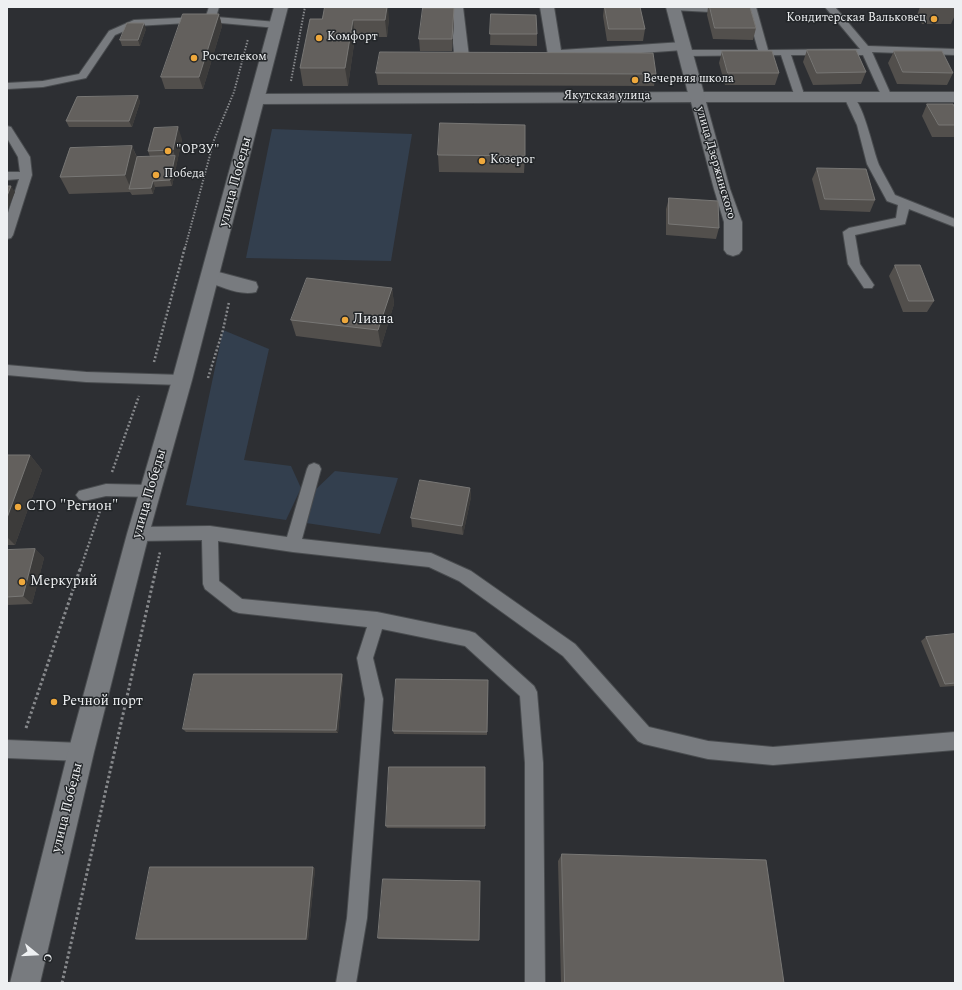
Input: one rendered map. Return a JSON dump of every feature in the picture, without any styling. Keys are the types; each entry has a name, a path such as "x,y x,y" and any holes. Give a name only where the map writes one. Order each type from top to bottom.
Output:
{"street":[{"path":"456,7 462,61 500,62"},
{"path":"547,7 549,56 684,49"},
{"path":"664,7 673,7"},
{"name":"улица Дзержинского","path":"673,7 722,189 733,222 733,250"},
{"name":"улица Победы","path":"25,983 81,752 138,534 211,276 279,16"},
{"name":"Якутская улица","path":"258,99 955,97"},
{"path":"211,276 241,285"}],"lane":[{"path":"210,20 214,7"},
{"path":"673,7 751,9 764,52"},
{"path":"830,7 866,51 887,97"},
{"path":"8,88 43,84 82,76 112,33 134,22 279,16"},
{"path":"684,49 764,52 866,51 954,54"},
{"path":"785,52 800,97"},
{"path":"849,97 862,125 873,164 891,198 955,223"},
{"path":"7,129 24,157 26,175 7,235"},
{"path":"7,176 26,175"},
{"path":"868,285 854,264 849,232 901,221 904,203"},
{"path":"7,370 86,377 182,380"},
{"path":"293,545 303,504 314,469"},
{"path":"84,495 106,490 151,491"},
{"path":"210,533 211,584 239,606 377,620 469,639 528,692 534,763 535,983"},
{"path":"138,534 210,533 293,545 432,560 465,576 569,650 644,735 708,750 773,756 955,741"},
{"path":"346,983 357,918 374,699 365,658 377,620"},
{"path":"7,749 81,752"}],"path":[{"path":"283,99 290,89 305,7"},
{"path":"206,383 223,330 241,285"},
{"path":"62,983 165,533"}],"shaded area":[{"path":"272,129 412,134 391,261 246,258"},
{"path":"223,330 269,349 244,460 291,466 301,488 286,520 186,505"},
{"path":"335,471 398,478 380,534 306,523 314,491"}],"building":[{"path":"325,7 387,7 385,20 353,20 345,68 300,68 310,19 322,19"},
{"path":"605,7 640,7 645,29 609,29"},
{"path":"710,7 750,7 756,28 715,28"},
{"path":"423,8 454,8 452,39 419,39"},
{"name":"Ростелеком","path":"183,14 219,14 199,77 161,77"},
{"path":"491,14 536,15 537,34 490,34"},
{"path":"127,23 144,23 138,40 120,40"},
{"path":"807,50 856,50 866,72 817,73"},
{"path":"722,51 772,51 779,73 728,73"},
{"path":"894,51 942,51 953,73 903,72"},
{"path":"380,52 653,53 656,74 376,73"},
{"path":"138,96 129,121 66,121 77,97"},
{"path":"927,104 953,104 955,108 955,125 939,125"},
{"path":"440,123 525,125 525,156 438,155"},
{"path":"178,127 173,150 148,151 154,128"},
{"path":"132,146 125,175 60,177 70,148"},
{"name":"Победа","path":"175,156 170,180 153,181 151,188 129,189 137,157"},
{"path":"817,168 866,169 875,200 825,199"},
{"path":"7,186 11,186 7,196"},
{"path":"669,198 718,201 719,228 669,224"},
{"path":"895,265 920,265 934,301 909,301"},
{"path":"307,278 392,288 378,330 291,320"},
{"path":"7,455 30,455 7,518"},
{"path":"420,480 470,488 462,526 411,518"},
{"path":"35,549 23,596 7,597 7,550"},
{"path":"955,634 955,683 945,684 926,637"},
{"path":"194,674 342,674 336,730 183,729"},
{"path":"396,679 488,680 487,732 393,731"},
{"path":"389,767 485,767 485,826 386,826"},
{"path":"562,854 766,860 784,983 565,983"},
{"path":"150,867 313,867 306,939 136,939"},
{"path":"383,879 480,881 479,940 378,938"}],"place":[{"name":"Кондитерская Вальковец","path":"934,19"},
{"name":"Комфорт","path":"319,38"},
{"name":"Ростелеком","path":"194,58"},
{"name":"Вечерняя школа","path":"635,80"},
{"name":"\"ОРЗУ\"","path":"168,151"},
{"name":"Козерог","path":"482,161"},
{"name":"Победа","path":"156,175"},
{"name":"Лиана","path":"345,320"},
{"name":"СТО \"Регион\"","path":"18,507"},
{"name":"Меркурий","path":"22,582"},
{"name":"Речной порт","path":"54,702"}]}
